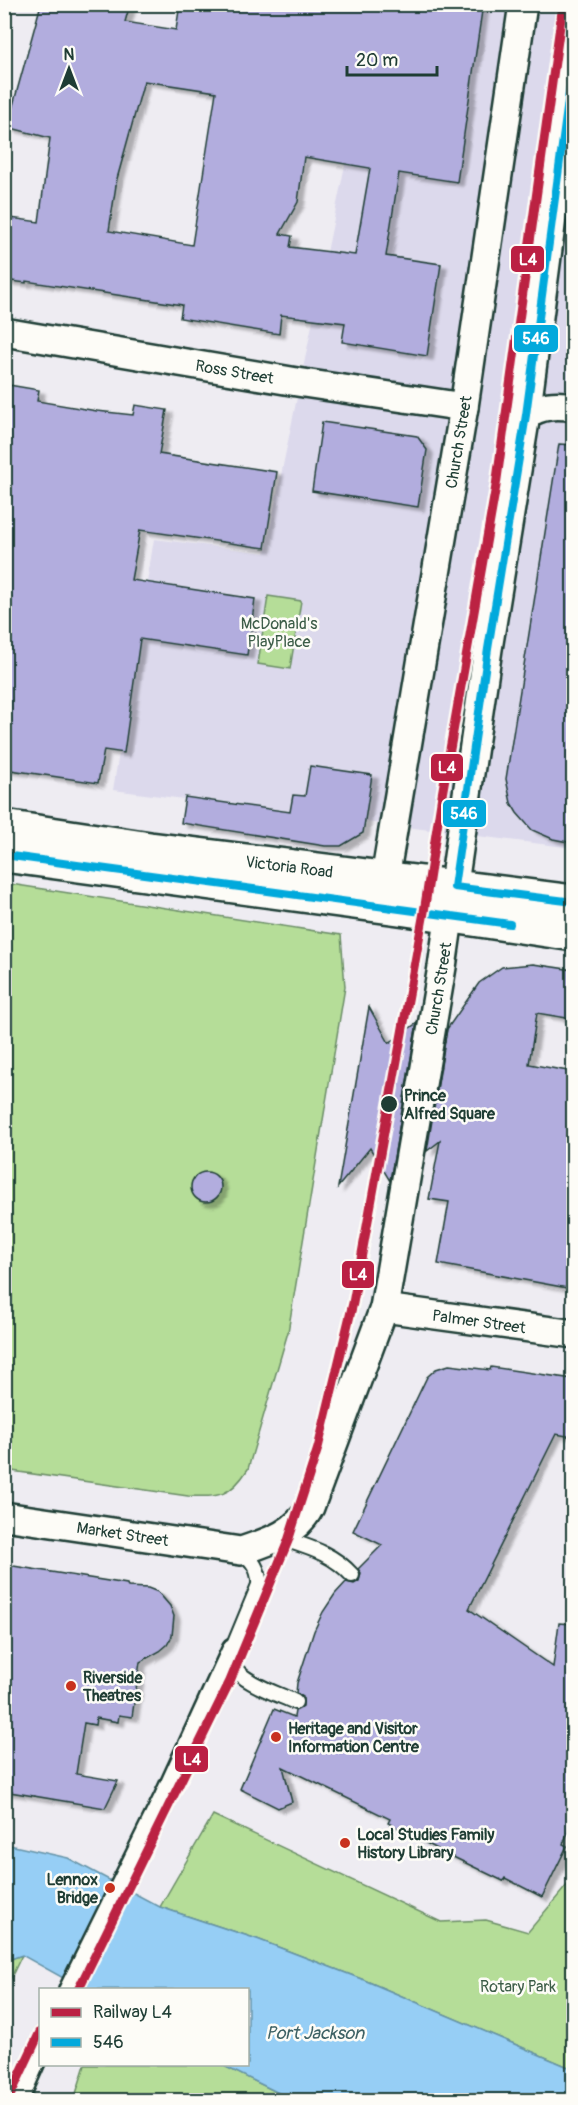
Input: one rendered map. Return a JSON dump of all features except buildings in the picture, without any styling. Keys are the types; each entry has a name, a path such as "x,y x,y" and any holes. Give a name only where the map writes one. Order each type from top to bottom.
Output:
{"main road":[{"name":"Victoria Road","path":"4,827 150,849 386,878 451,901 573,934"},
{"name":"Victoria Road","path":"4,855 451,901 573,902"}],"street":[{"name":"Church Street","path":"386,878 464,407 523,4"},
{"name":"Church Street","path":"241,1551 265,1543 294,1528 303,1520 310,1507 384,1308 442,967 488,649 526,415 573,52"},
{"name":"Ross Street","path":"4,332 285,380 464,407"},
{"path":"526,415 537,408 560,405 573,407"},
{"name":"Palmer Street","path":"384,1308 573,1334"},
{"name":"Market Street","path":"4,1516 241,1551"},
{"path":"70,1988 165,1798 233,1650"},
{"path":"17,2100 39,2050"}],"lane":[{"path":"276,1537 337,1559 352,1575"},
{"path":"241,1551 256,1567 260,1585 233,1650 234,1666 244,1678 296,1702"}],"shaded area":[{"path":"378,5 573,5 573,848 113,790 154,539 265,553"}],"green space":[{"name":"McDonald's PlayPlace","path":"268,596 301,601 290,669 258,664"},
{"path":"4,883 341,935 345,987 288,1332 248,1469 236,1485 223,1493 188,1496 5,1470"},
{"name":"Rotary Park","path":"213,1815 441,1922 486,1920 528,1932 573,1878 573,2069 364,1980 257,1939 160,1907"},
{"path":"22,1955 5,1990 5,1961"},
{"path":"85,2066 224,2066 293,2100 74,2100"}],"water":[{"name":"Port Jackson","path":"5,1844 68,1858 160,1907 257,1939 364,1980 573,2069 573,2100 293,2100 224,2066 249,2066 249,1988 81,1988 22,1955 5,1961"}],"rail line":[{"name":"L4","path":"79,1988 230,1681 288,1541 318,1448 353,1303 424,912 496,486 563,4"},
{"name":"L4","path":"8,2100 39,2034"}],"transit line":[{"name":"546","path":"574,56 526,415 488,649 454,887 574,902"},
{"name":"546","path":"4,855 510,924"}],"place":[{"name":"Prince Alfred Square","path":"389,1104"},
{"name":"Riverside Theatres","path":"71,1686"},
{"name":"Heritage and Visitor Information Centre","path":"276,1737"},
{"name":"Local Studies Family History Library","path":"345,1843"},
{"name":"Lennox Bridge","path":"110,1888"}]}
